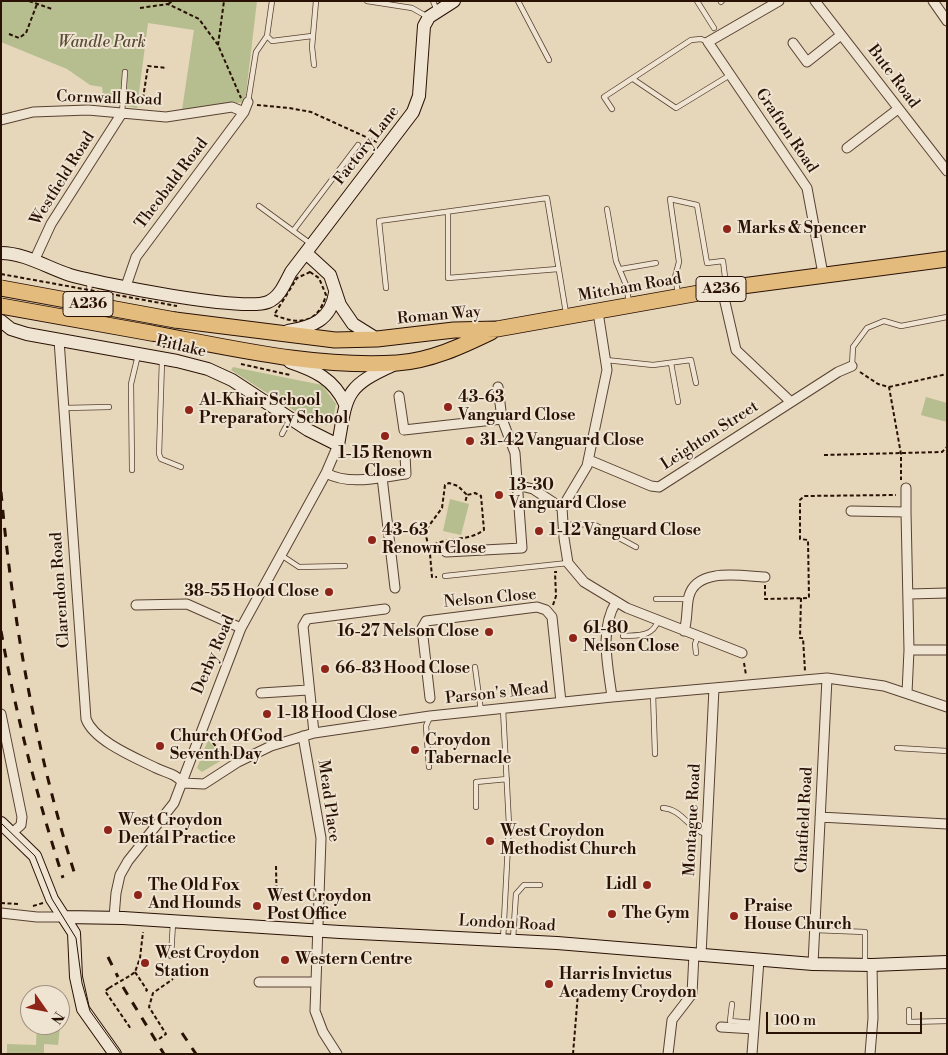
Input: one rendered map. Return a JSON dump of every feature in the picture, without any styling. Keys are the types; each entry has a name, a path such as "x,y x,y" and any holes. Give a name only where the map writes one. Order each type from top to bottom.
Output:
{"main road":[{"name":"Mitcham Road","path":"497,329 724,289 947,258"},
{"name":"Roman Way","path":"1,288 176,313 278,333 335,340 377,340 454,330 497,329"},
{"name":"Roman Way","path":"1,306 276,357 330,361 398,363 458,348 497,329"}],"street":[{"path":"433,10 454,1"},
{"path":"708,42 779,1"},
{"name":"Bute Road","path":"815,1 947,171"},
{"path":"933,1 947,21"},
{"name":"Factory Lane","path":"1,253 14,254 90,280 230,303 262,303 276,297 309,249 410,117 418,102 423,30 433,10"},
{"path":"793,43 807,62 841,34"},
{"name":"Grafton Road","path":"708,42 807,188 823,274"},
{"name":"Cornwall Road","path":"1,120 33,112 88,110 166,117 232,107 246,107"},
{"name":"Theobald Road","path":"126,286 136,257 246,107"},
{"path":"847,148 898,109"},
{"name":"Westfield Road","path":"34,261 51,224 122,114"},
{"path":"309,249 330,275 335,293 353,324 377,340"},
{"name":"Leighton Street","path":"724,289 736,350 791,402"},
{"path":"278,333 318,323 330,311 335,293"},
{"path":"598,312 606,360 605,381 589,460 562,508 562,524 570,566 584,582 616,602 658,621 742,653"},
{"name":"Pitlake","path":"1,321 17,332 188,363 228,378 338,445"},
{"name":"Clarendon Road","path":"59,340 86,719 96,735 159,769 176,775 183,783"},
{"path":"276,357 321,375 334,385 345,404"},
{"name":"Derby Road","path":"114,917 120,875 128,860 170,810 183,783 241,628 326,473 338,445 345,404 350,393 363,379 398,363"},
{"name":"Leighton Street","path":"589,460 651,486 659,487 838,372 852,366"},
{"path":"446,552 522,548 515,453 502,420 498,386"},
{"path":"399,396 404,430 502,420"},
{"path":"326,473 341,479 406,474 405,456"},
{"path":"382,477 395,588"},
{"path":"518,485 533,489 562,508"},
{"path":"906,488 903,512 906,586 909,594 907,692"},
{"path":"851,511 903,512"},
{"path":"684,630 688,619 688,599 695,584 704,578 765,576"},
{"path":"909,594 947,593"},
{"path":"612,696 606,637 608,620 616,602"},
{"path":"136,605 187,604 241,628"},
{"name":"Nelson Close","path":"430,716 423,624 430,619 537,607 546,610 552,616 561,702"},
{"path":"314,733 308,690 303,626 307,619 385,609"},
{"path":"909,650 947,650"},
{"name":"Parson's Mead","path":"183,783 204,784 238,762 271,746 314,733 430,716 612,696 827,678 861,682 907,692 947,707"},
{"name":"Chatfield Road","path":"813,964 827,678"},
{"name":"Montague Road","path":"668,1054 672,1020 692,994 698,954 708,834 714,688"},
{"path":"261,693 308,690"},
{"path":"1,714 22,817 21,825 12,833"},
{"name":"Mead Place","path":"303,736 320,838 314,1001 317,1021 337,1054"},
{"path":"820,817 947,824"},
{"path":"1,823 35,856 52,899 65,916 76,938 76,977 82,1008 115,1054"},
{"path":"1,913 37,917 65,916"},
{"name":"London Road","path":"65,916 114,917 317,931 508,940 813,964 868,965 947,962"},
{"path":"752,1054 759,960"},
{"path":"868,965 873,1018 870,1054"},
{"path":"259,982 315,982"},
{"path":"721,1027 754,1026"}],"lane":[{"path":"246,107 256,52 267,36 272,1"},
{"path":"314,65 312,36 316,1"},
{"path":"367,1 433,10"},
{"path":"518,1 549,60"},
{"path":"696,1 714,28"},
{"path":"267,36 272,41 280,42 312,36"},
{"path":"612,109 604,97 691,40 701,39 708,42"},
{"path":"122,114 125,72"},
{"path":"633,78 676,108 730,75"},
{"path":"293,231 358,145"},
{"path":"386,288 379,221 547,198 566,317"},
{"path":"679,297 675,277 680,262 670,199 698,205 707,263 723,261 724,289"},
{"path":"259,206 293,231 309,249"},
{"path":"607,209 616,261 621,269 630,306"},
{"path":"448,212 448,278 558,268"},
{"path":"621,269 656,262"},
{"path":"88,310 90,280"},
{"path":"852,366 854,347 866,328 884,322 901,326 947,317"},
{"path":"132,470 131,384 138,354"},
{"path":"162,358 159,454 161,460 181,467"},
{"path":"606,360 653,365 691,360 696,383"},
{"path":"671,363 678,402"},
{"path":"63,408 110,407"},
{"path":"282,434 291,418"},
{"path":"562,524 593,524 636,547"},
{"path":"281,555 300,567 344,566"},
{"path":"445,576 570,566"},
{"path":"656,599 688,599"},
{"path":"623,636 649,634 654,631 658,621"},
{"path":"696,653 695,644 698,636"},
{"path":"475,667 481,711"},
{"path":"653,694 655,754"},
{"path":"503,709 509,825 508,940"},
{"path":"429,767 426,726 430,716"},
{"path":"897,748 947,751"},
{"path":"476,807 476,782 506,779"},
{"path":"664,808 672,809 699,832 708,834"},
{"path":"508,940 516,894 524,885 540,885"},
{"path":"65,916 76,938 82,983 90,1011 121,1054"},
{"path":"171,956 173,922"},
{"path":"815,930 865,932 868,965"},
{"path":"732,1004 730,1021 754,1026"},
{"path":"909,1010 909,1022 947,1022"}],"path":[{"path":"29,1 52,9"},
{"path":"140,8 168,4 173,1"},
{"path":"218,45 224,1"},
{"path":"9,34 19,38 26,33 37,4"},
{"path":"168,4 199,19 218,45 246,107 288,108 311,112 378,142 385,148"},
{"path":"140,115 148,66 167,68"},
{"path":"274,315 297,321 311,318 320,313 326,295 319,278 310,272"},
{"path":"1,274 176,313"},
{"path":"236,363 294,376"},
{"path":"852,366 878,384 889,387 947,374"},
{"path":"889,387 901,454 901,482 906,488"},
{"path":"824,455 942,452 947,447"},
{"path":"445,576 432,577 425,531 442,508 445,485 449,483 458,486 466,495 465,503"},
{"path":"428,548 439,541 474,537 484,530 481,496 475,493 466,495"},
{"path":"765,576 765,598 809,598 808,540 800,539 802,498 807,495 899,495 903,512"},
{"path":"430,554 446,552"},
{"path":"552,616 556,596 555,572 570,566"},
{"path":"801,598 800,638 803,638 806,679"},
{"path":"742,653 748,684"},
{"path":"202,728 209,733 215,746 221,751 234,755 238,762"},
{"path":"276,866 276,928"},
{"path":"131,1029 105,991 135,972 140,958 145,919"},
{"path":"135,972 147,990 144,993"},
{"path":"159,1039 166,1034 149,1007 153,993 173,979"},
{"path":"574,1054 578,993"}],"green space":[{"name":"Wandle Park","path":"1,1 257,1 245,102 182,110 194,30 148,23 137,108 104,102 102,87 90,85 67,69 1,42"},
{"path":"233,367 322,385 336,404 333,419 327,425 317,425 231,370"},
{"path":"926,397 947,403 947,422 921,415"},
{"path":"450,499 469,504 461,535 443,531"},
{"path":"208,740 219,753 227,757 202,772 197,768"},
{"path":"36,1035 59,1035 58,1045 44,1044 44,1054 7,1054 7,1044 36,1045"}],"tram line":[{"path":"1,823 35,856 52,899 76,938 82,983 90,1011 121,1054"}],"railway":[{"path":"1,492 12,590 28,687 49,783 76,878"},
{"path":"1,631 13,694 28,756 63,878"},
{"path":"108,957 118,977"},
{"path":"123,987 164,1054"},
{"path":"182,1033 196,1054"}],"place":[{"name":"Marks & Spencer","path":"727,229"},
{"name":"43-63 Vanguard Close","path":"448,407"},
{"name":"Al-Khair School Preparatory School","path":"189,410"},
{"name":"1-15 Renown Close","path":"385,436"},
{"name":"31-42 Vanguard Close","path":"470,441"},
{"name":"13-30 Vanguard Close","path":"499,495"},
{"name":"1-12 Vanguard Close","path":"539,531"},
{"name":"43-63 Renown Close","path":"372,540"},
{"name":"38-55 Hood Close","path":"329,592"},
{"name":"16-27 Nelson Close","path":"489,632"},
{"name":"61-80 Nelson Close","path":"573,638"},
{"name":"66-83 Hood Close","path":"325,669"},
{"name":"1-18 Hood Close","path":"267,714"},
{"name":"Church Of God Seventh Day","path":"160,746"},
{"name":"Croydon Tabernacle","path":"415,750"},
{"name":"West Croydon Dental Practice","path":"108,830"},
{"name":"West Croydon Methodist Church","path":"490,841"},
{"name":"Lidl","path":"647,885"},
{"name":"The Old Fox And Hounds","path":"138,895"},
{"name":"West Croydon Post Office","path":"257,906"},
{"name":"The Gym","path":"612,914"},
{"name":"Praise House Church","path":"734,916"},
{"name":"Western Centre","path":"285,960"},
{"name":"West Croydon Station","path":"145,963"},
{"name":"Harris Invictus Academy Croydon","path":"549,984"}]}
